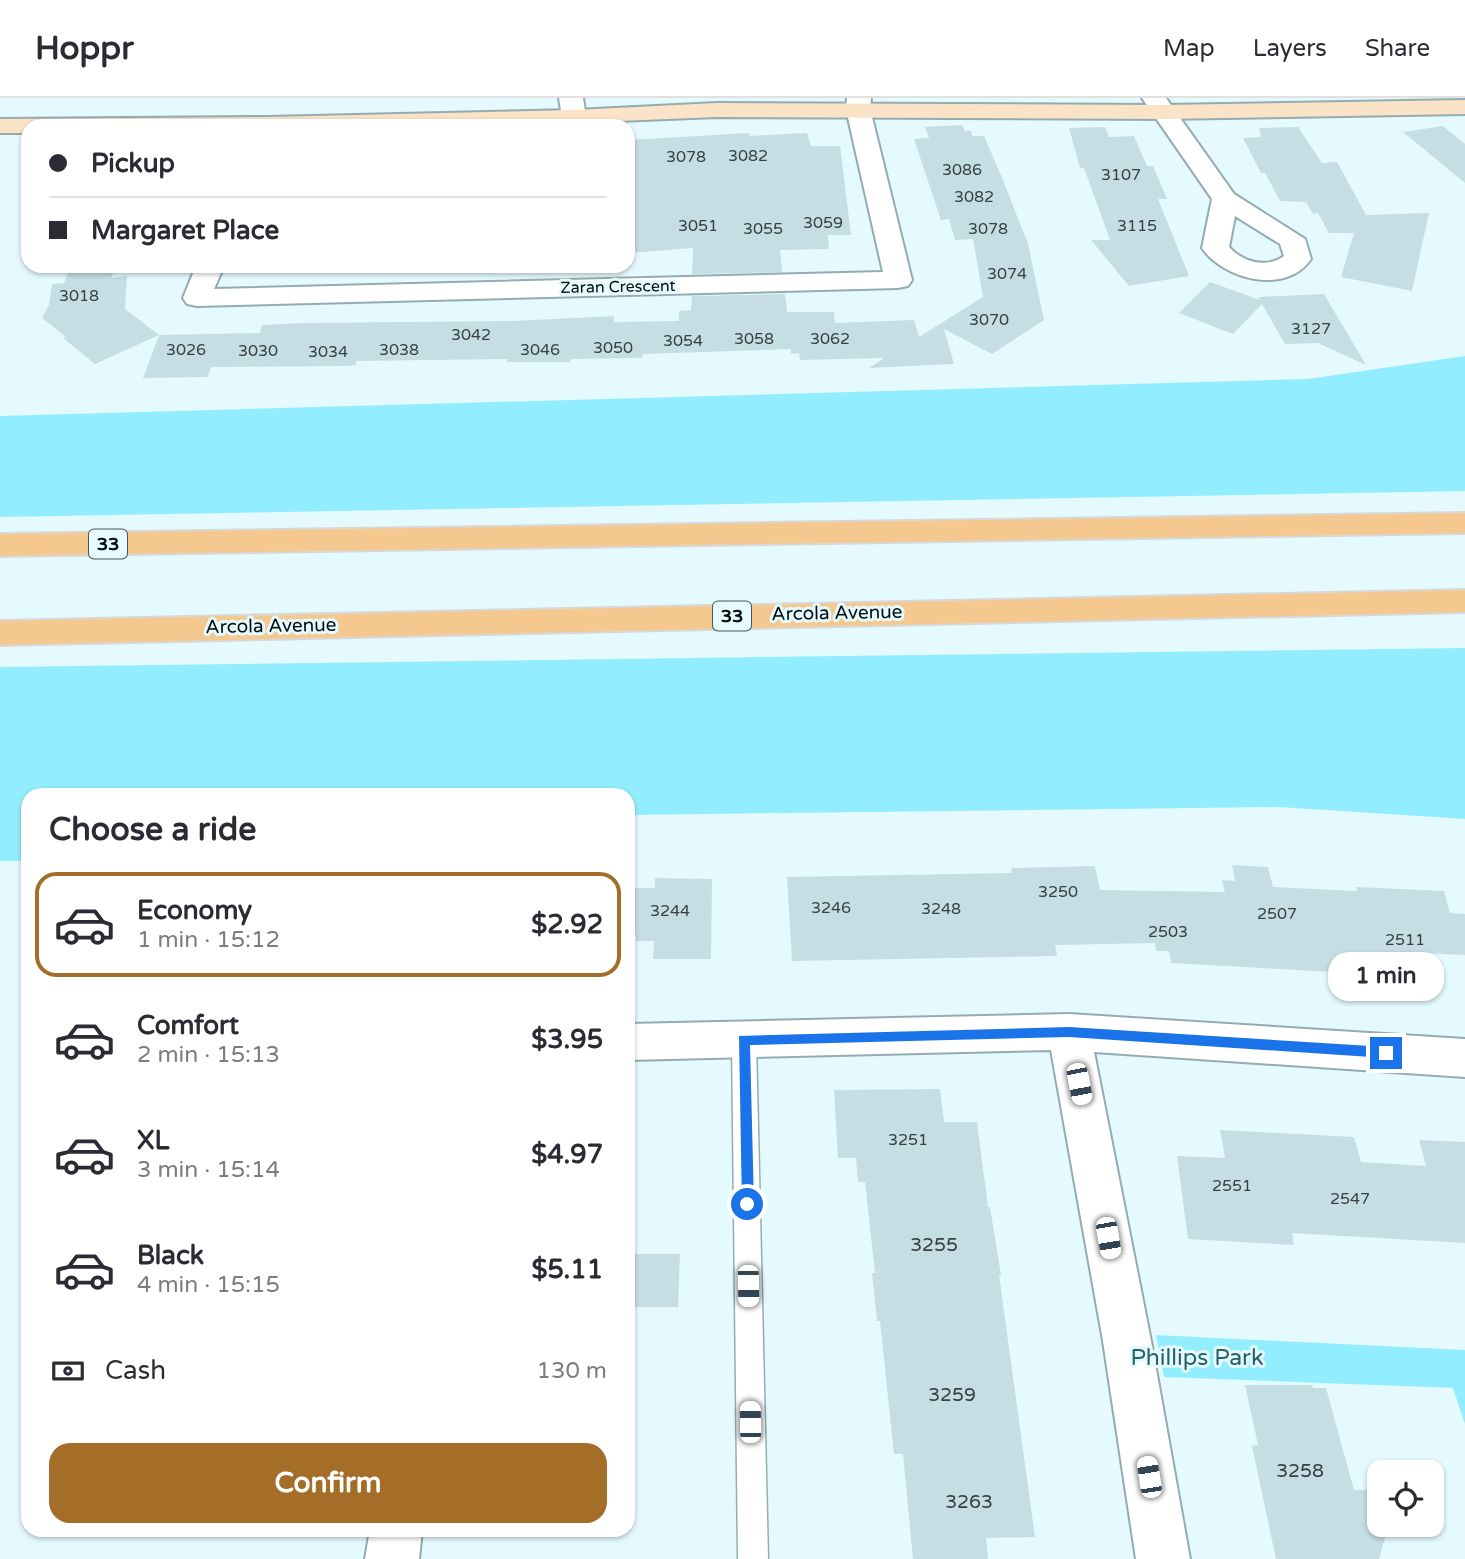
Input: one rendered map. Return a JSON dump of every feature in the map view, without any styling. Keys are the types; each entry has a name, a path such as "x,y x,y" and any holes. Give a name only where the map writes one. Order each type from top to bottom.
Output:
{"main road":[{"name":"33","path":"0,545 1465,523"},
{"name":"Arcola Avenue","path":"0,633 1465,601"}],"street":[{"path":"369,119 573,107 717,110 859,104 1465,107"},
{"name":"Zaran Crescent","path":"207,273 197,298 898,280 859,104"},
{"path":"1158,105 1225,199"},
{"path":"0,126 21,126"},
{"path":"1069,1032 1127,1341 1163,1559"},
{"path":"635,1042 1069,1032 1465,1058"},
{"path":"392,1559 395,1537"}],"lane":[{"path":"744,1040 753,1559"}],"green space":[{"path":"1465,356 1465,491 0,517 0,416 1308,379"},
{"path":"1465,648 1465,819 1279,807 635,815 635,788 21,788 21,861 0,861 0,667"},
{"name":"Phillips Park","path":"1156,1335 1465,1350 1465,1424 1453,1388 1164,1377"}],"building":[{"path":"962,125 965,131 971,131 972,136 984,136 1003,180 1028,244 1044,320 992,354 944,329 954,364 869,368 884,358 800,360 799,353 791,354 791,349 643,354 642,358 571,359 570,362 507,362 507,359 356,361 356,365 345,366 211,367 208,377 143,378 159,335 260,333 262,325 305,323 514,321 614,316 614,322 679,321 679,311 691,310 692,296 785,294 787,312 834,312 835,323 914,320 919,337 983,297 973,239 955,240 949,219 941,220 914,139 929,138 925,127"},
{"path":"1443,126 1465,144 1465,183 1403,132"},
{"path":"1105,127 1109,137 1134,136 1147,166 1153,166 1167,199 1158,199 1189,276 1129,286 1091,240 1110,240 1084,168 1080,168 1069,128"},
{"path":"1298,127 1322,163 1337,162 1366,215 1429,213 1412,291 1341,277 1354,233 1329,233 1318,213 1313,214 1306,202 1280,201 1265,173 1261,173 1243,138 1261,137 1259,128"},
{"path":"749,133 750,136 807,133 811,146 840,146 851,235 828,235 829,249 780,250 782,272 692,274 693,248 635,252 635,140"},
{"path":"68,273 113,273 111,278 127,276 125,309 159,335 95,364 42,318 49,305 52,284 64,283"},
{"path":"1210,282 1260,300 1258,297 1324,294 1366,365 1318,343 1285,344 1262,304 1233,334 1179,313"},
{"path":"1232,865 1268,867 1273,887 1444,891 1450,913 1465,914 1465,955 1403,952 1409,976 1171,963 1169,951 1156,951 1155,943 1055,945 1057,956 792,961 787,877 1012,873 1011,868 1095,866 1100,890 1225,892 1222,880 1235,881"},
{"path":"655,878 712,879 711,959 653,959 654,941 636,941 635,888 655,888"},
{"path":"940,1089 944,1122 977,1122 988,1207 1001,1275 1035,1537 986,1538 988,1559 913,1559 903,1454 894,1454 880,1321 877,1321 872,1273 875,1273 865,1182 858,1182 856,1158 838,1158 834,1090"},
{"path":"1220,1130 1354,1137 1361,1162 1426,1166 1419,1140 1465,1142 1465,1243 1292,1233 1294,1245 1188,1239 1177,1156 1225,1158"},
{"path":"635,1254 680,1254 678,1307 635,1307"},
{"path":"1245,1385 1312,1385 1313,1388 1326,1388 1354,1490 1367,1490 1367,1537 1385,1537 1379,1559 1276,1559 1252,1446 1258,1445"}],"route":[{"path":"747,1204 744,1040 1069,1032 1386,1053"}]}
